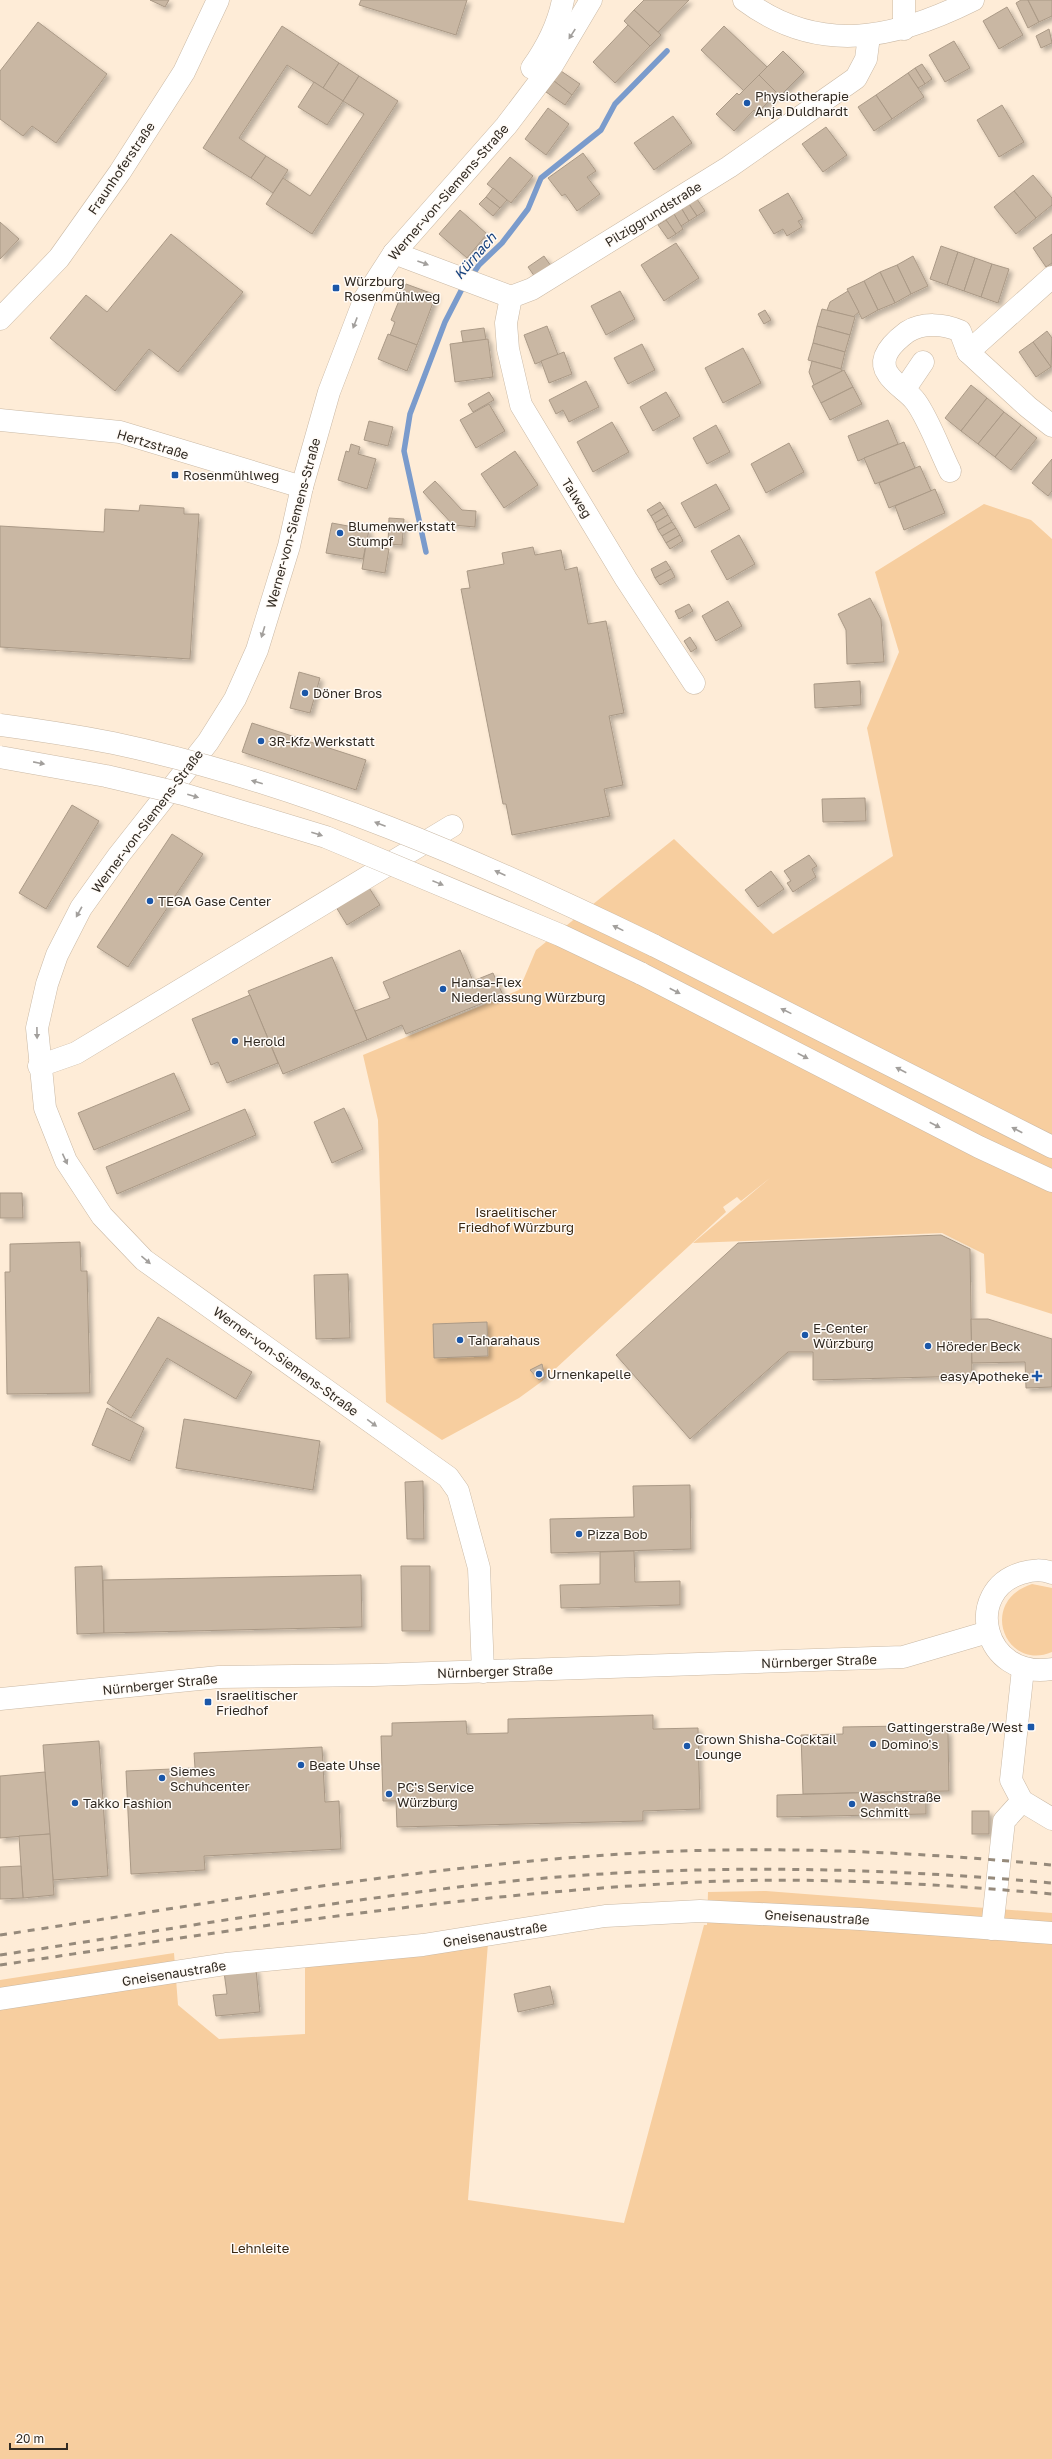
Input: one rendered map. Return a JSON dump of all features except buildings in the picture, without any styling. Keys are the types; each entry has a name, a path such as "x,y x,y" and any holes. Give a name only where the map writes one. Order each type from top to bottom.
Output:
{"main road":[{"name":"Fraunhoferstraße","path":"0,319 59,258 120,172 184,72 218,0"},
{"path":"506,126 526,76 545,49 560,18 563,0"},
{"name":"Werner-von-Siemens-Straße","path":"482,1672 479,1568 458,1492 448,1477 144,1260 102,1216 66,1161 45,1108 39,1066 37,1028 47,984 57,955 81,908 118,855 208,742 235,699 257,650 289,546 302,487 329,392 365,298 394,252 506,126 553,64 591,0"},
{"path":"744,0 782,23 807,32 834,36 869,36 904,30 972,0"},
{"path":"904,0 904,30"},
{"name":"Pilziggrundstraße","path":"511,297 532,289 729,167 856,78 866,59 869,36"},
{"path":"394,252 511,297"},
{"path":"968,352 1052,277"},
{"name":"Talweg","path":"511,297 506,323 508,349 521,405 626,579 694,683"},
{"path":"950,471 916,402 887,374 885,358 893,342 912,330 946,325 960,331 968,352 1028,407 1052,426"},
{"path":"904,390 923,362"},
{"name":"Hertzstraße","path":"0,420 120,432 302,487"},
{"path":"0,725 114,744 199,765 335,807 487,868 653,945 1052,1147"},
{"path":"0,757 106,776 183,794 326,837 553,932 640,973 973,1144 1052,1181"},
{"path":"39,1066 76,1053 452,826"},
{"path":"1052,1573 1032,1570 1015,1575 1003,1583 994,1595 988,1608 986,1623 988,1632 997,1651 1008,1662 1023,1669 1038,1671 1052,1669"},
{"name":"Nürnberger Straße","path":"0,1699 219,1677 482,1672 903,1657 988,1632"},
{"path":"1023,1669 1011,1780 1022,1801 1052,1819"},
{"path":"992,1929 1004,1821 1022,1801"},
{"name":"Gneisenaustraße","path":"0,1999 226,1964 423,1945 605,1916 700,1911 860,1918 1052,1933"}],"green space":[{"name":"Israelitischer Friedhof Würzburg","path":"984,504 1031,520 1052,539 1052,1314 986,1293 984,1254 942,1233 693,1243 770,1178 741,1201 737,1197 723,1207 726,1212 541,1382 519,1398 442,1440 386,1402 378,1120 363,1055 519,990 536,950 674,839 773,934 893,856 867,728 899,652 875,572"},
{"path":"1032,1584 1052,1588 1052,1652 1036,1656 1022,1652 1011,1644 1004,1632 1002,1619 1005,1605 1015,1593"},
{"name":"Lehnleite","path":"766,1891 1052,1913 1052,2459 0,2459 0,1980 174,1953 178,2005 219,2039 305,2034 305,1963 488,1943 468,2200 624,2223 704,1925 707,1925 708,1892"}],"waterway":[{"name":"Kürnach","path":"471,277 479,265 502,243 528,209 541,178 601,130 615,104 667,51"},
{"name":"Kürnach","path":"426,552 404,451 410,414 445,322 464,285"}],"railway":[{"path":"0,1935 339,1884 509,1863 595,1856 680,1851 773,1850 912,1854 1052,1865"},
{"path":"0,1955 401,1894 532,1879 680,1870 755,1869 903,1873 1052,1883"},
{"path":"0,1965 254,1927 424,1905 509,1896 680,1883 773,1880 866,1882 1052,1894"}],"place":[{"name":"Physiotherapie Anja Duldhardt","path":"747,103"},
{"name":"Würzburg Rosenmühlweg","path":"336,288"},
{"name":"Rosenmühlweg","path":"175,475"},
{"name":"Blumenwerkstatt Stumpf","path":"340,533"},
{"name":"Döner Bros","path":"305,693"},
{"name":"3R-Kfz Werkstatt","path":"261,741"},
{"name":"TEGA Gase Center","path":"150,901"},
{"name":"Hansa-Flex Niederlassung Würzburg","path":"443,989"},
{"name":"Herold","path":"235,1041"},
{"name":"E-Center Würzburg","path":"805,1335"},
{"name":"Taharahaus","path":"460,1340"},
{"name":"Höreder Beck","path":"928,1346"},
{"name":"Urnenkapelle","path":"539,1374"},
{"name":"easyApotheke","path":"1037,1376"},
{"name":"Pizza Bob","path":"579,1534"},
{"name":"Israelitischer Friedhof","path":"208,1702"},
{"name":"Gattingerstraße/West","path":"1031,1727"},
{"name":"Domino's","path":"873,1744"},
{"name":"Crown Shisha-Cocktail Lounge","path":"687,1746"},
{"name":"Beate Uhse","path":"301,1765"},
{"name":"Siemes Schuhcenter","path":"162,1778"},
{"name":"PC's Service Würzburg","path":"389,1794"},
{"name":"Takko Fashion","path":"75,1803"},
{"name":"Waschstraße Schmitt","path":"852,1804"}]}
